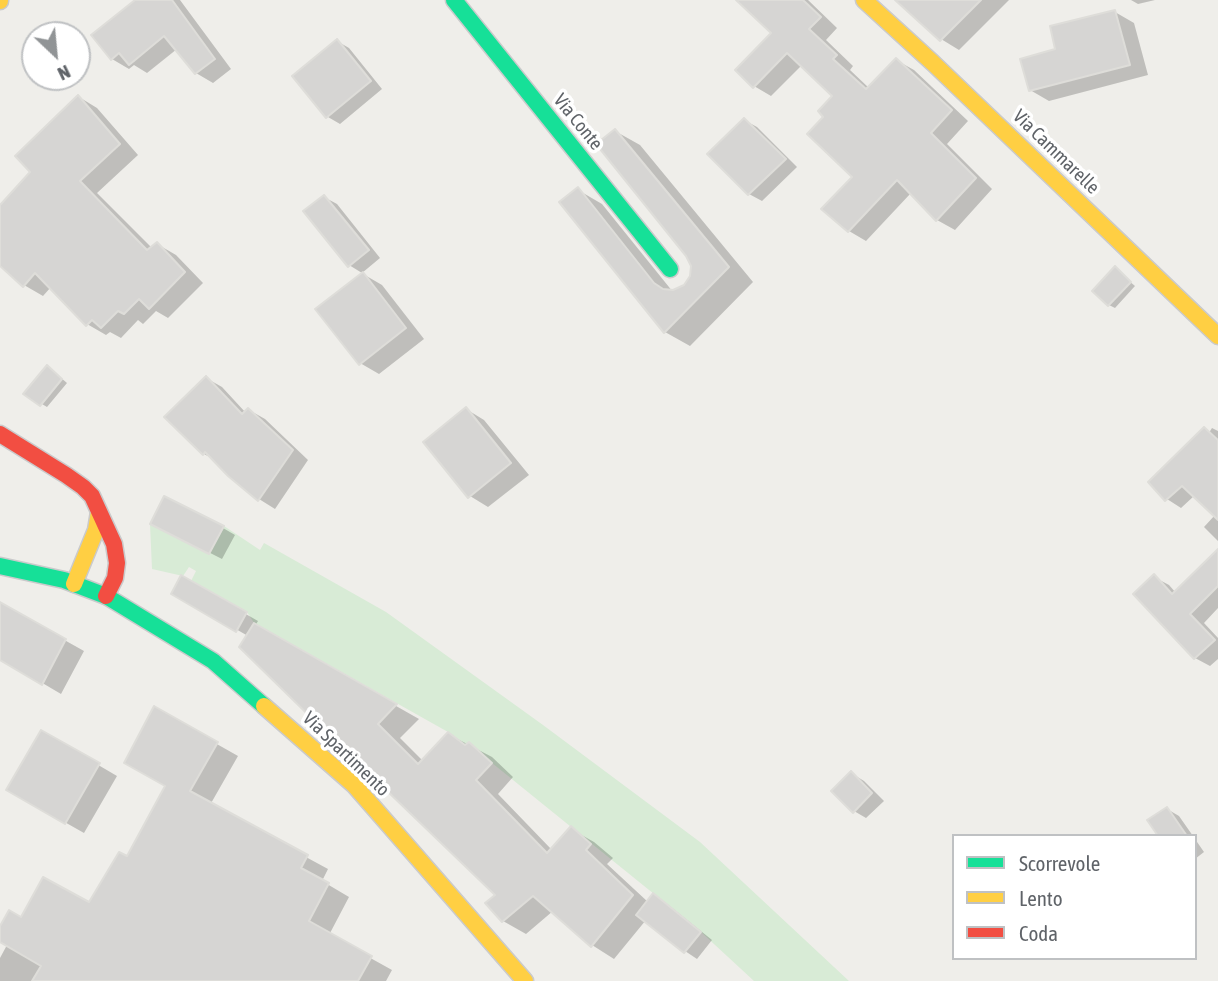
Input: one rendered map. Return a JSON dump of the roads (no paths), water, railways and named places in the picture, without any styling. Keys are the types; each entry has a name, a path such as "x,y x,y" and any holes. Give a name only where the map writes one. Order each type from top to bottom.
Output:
{"street":[{"name":"Via Conte","path":"454,0 670,269"},
{"name":"Via Cammarelle","path":"864,0 1218,336"},
{"path":"0,434 83,486 92,496 114,544 117,563 115,578 106,596"},
{"path":"74,584 96,530 99,512"},
{"name":"Via Spartimento","path":"0,566 74,584 106,596 212,661 354,785 525,981"}]}
